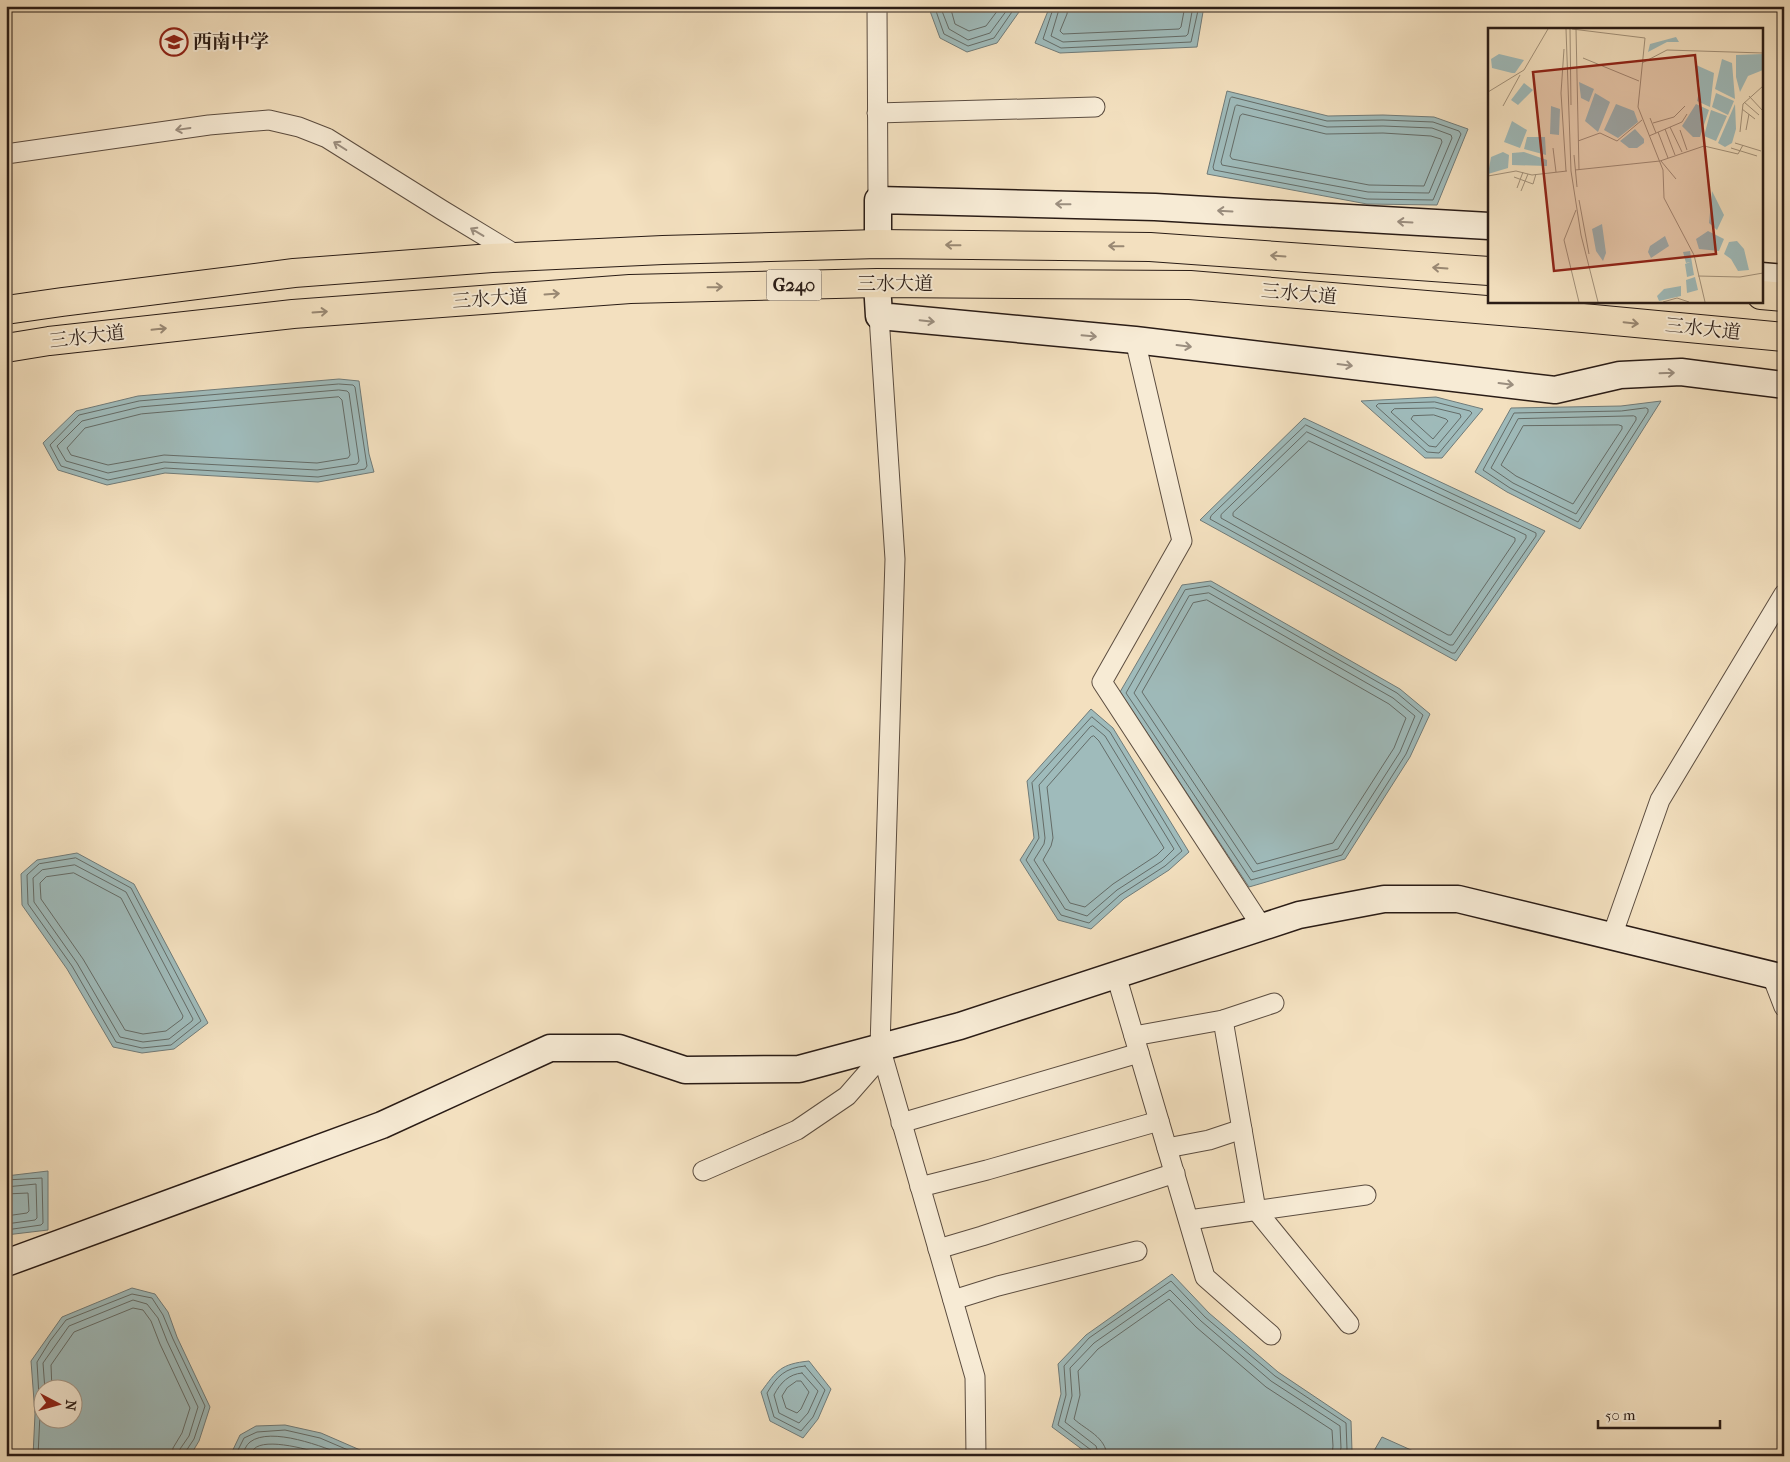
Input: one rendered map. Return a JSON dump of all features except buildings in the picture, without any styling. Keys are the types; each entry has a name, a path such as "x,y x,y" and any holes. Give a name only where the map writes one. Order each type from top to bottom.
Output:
{"highway":[{"name":"三水大道","path":"6,310 294,273 519,257 663,250 878,244 1150,247 1488,271"},
{"name":"三水大道","path":"6,348 49,341 293,314 580,292 877,283 1190,285 1784,337"},
{"path":"1762,295 1784,298"}],"main road":[{"path":"878,244 878,200 1155,207 1488,226"},
{"path":"1762,276 1784,278"},
{"path":"877,283 879,316 1135,340 1555,390 1620,375 1681,372 1784,385"},
{"path":"6,1263 382,1126 550,1048 620,1048 685,1070 799,1069 881,1051 1299,915 1384,899 1458,899 1778,977"}],"street":[{"path":"876,6 878,200"},
{"path":"877,113 1095,107"},
{"path":"6,154 209,125 269,120 300,127 326,138 519,257"},
{"path":"879,316 894,559 881,1051 975,1377 976,1456"},
{"path":"1135,340 1182,541 1102,682 1262,927"},
{"path":"1612,936 1660,800 1784,594"},
{"path":"1116,975 1206,1278 1271,1335"},
{"path":"1778,977 1784,1006"},
{"path":"901,1122 1137,1045 1274,1003"},
{"path":"1223,1020 1256,1210 1350,1324"},
{"path":"703,1171 797,1130 848,1096 881,1051"},
{"path":"920,1187 1159,1121"},
{"path":"1167,1148 1209,1140 1242,1129"},
{"path":"938,1248 982,1236 1174,1173"},
{"path":"1188,1220 1366,1195"},
{"path":"953,1300 998,1286 1137,1251"}],"water":[{"path":"931,6 1022,6 997,43 967,52 940,38 930,11"},
{"path":"1050,6 1204,6 1197,47 1060,53 1035,43"},
{"path":"1227,91 1328,116 1383,115 1434,117 1468,129 1437,205 1367,204 1207,174"},
{"path":"339,379 359,381 369,454 374,472 318,482 165,473 107,485 58,470 43,443 76,411 138,396"},
{"path":"1436,397 1483,409 1442,458 1425,458 1361,401"},
{"path":"1661,401 1580,529 1507,492 1475,472 1511,408 1621,406"},
{"path":"1304,418 1545,531 1456,661 1200,520"},
{"path":"1211,581 1400,689 1430,714 1410,757 1345,859 1249,887 1120,692 1182,585"},
{"path":"1091,709 1113,728 1189,852 1169,870 1124,899 1091,929 1058,920 1020,860 1034,838 1027,781"},
{"path":"77,853 134,884 208,1023 174,1049 142,1053 113,1047 67,969 22,905 21,874 37,860"},
{"path":"48,1171 48,1230 6,1235 6,1176"},
{"path":"1172,1274 1209,1313 1278,1372 1351,1421 1352,1451 1350,1456 1091,1456 1052,1427 1061,1394 1058,1364 1086,1335"},
{"path":"132,1288 155,1294 168,1312 177,1337 210,1407 199,1441 190,1456 33,1456 34,1430 82,1430 82,1380 32,1380 31,1361 62,1317"},
{"path":"809,1361 831,1389 818,1419 803,1438 770,1421 761,1392 780,1369 792,1364"},
{"path":"285,1425 321,1433 374,1456 230,1456 240,1435 256,1426"},
{"path":"1382,1437 1420,1454 1428,1456 1371,1456"}],"place":[{"name":"西南中学","path":"174,42"}]}
